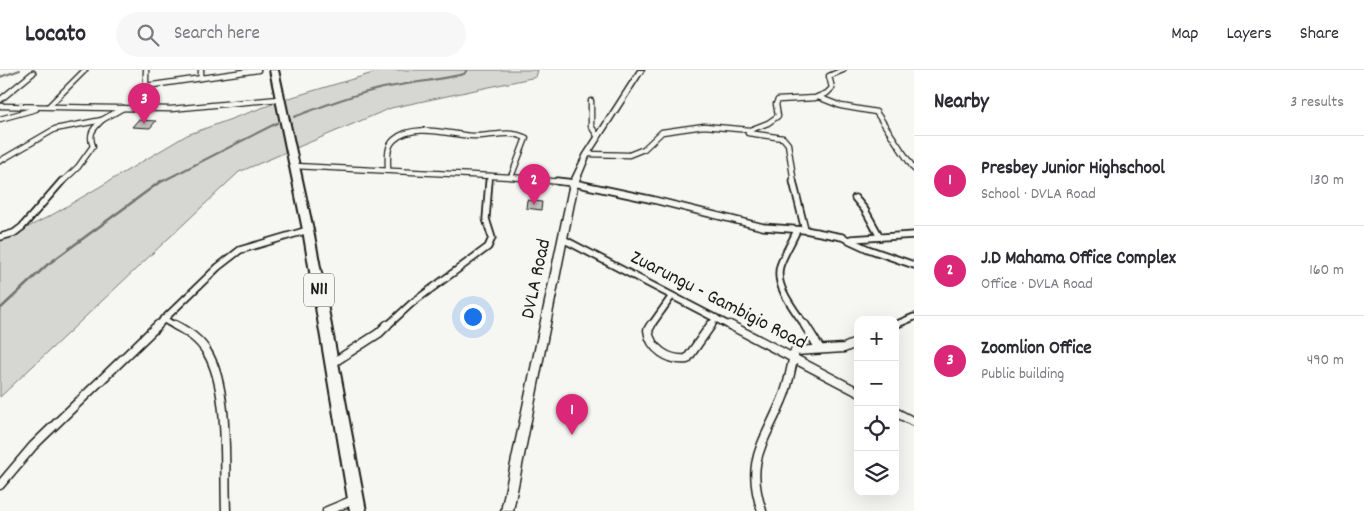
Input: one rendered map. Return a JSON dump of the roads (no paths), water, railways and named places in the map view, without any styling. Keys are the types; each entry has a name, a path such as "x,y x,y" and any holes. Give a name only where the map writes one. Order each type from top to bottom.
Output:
{"highway":[{"name":"N11","path":"274,70 308,230 358,511"}],"street":[{"path":"0,120 47,106 85,70"},
{"path":"139,107 146,86 146,70"},
{"path":"201,70 202,78"},
{"path":"146,86 258,70"},
{"name":"DVLA Road","path":"507,511 574,183 587,154 641,70"},
{"path":"818,97 830,90 831,80 829,76 843,70"},
{"path":"0,100 33,73"},
{"path":"737,131 756,129 770,123 778,116 776,104 778,100 818,97 841,106 876,112 914,169"},
{"path":"0,106 172,109 279,99"},
{"path":"591,101 591,126 598,137"},
{"path":"0,236 14,233 22,227 58,186 78,167 93,146 90,138 93,129 102,120 124,107"},
{"path":"0,161 55,129 102,120"},
{"path":"587,154 632,156 657,140 660,133 698,127 783,138 788,144 792,176 805,230"},
{"path":"388,170 390,145 396,139 408,134 441,133 473,136 507,132 524,137 526,140 511,177"},
{"path":"295,166 511,177 574,183 654,200 763,228 805,230 850,240 868,249 914,265"},
{"path":"331,365 379,333 412,303 488,247 492,238 486,219 490,176"},
{"path":"855,198 866,210 880,237"},
{"path":"0,486 33,446 218,267 240,250 308,230"},
{"path":"797,230 780,268 779,281 787,298 820,349"},
{"path":"850,240 914,235"},
{"name":"Zuarungu - Gambigio Road","path":"563,239 854,390"},
{"path":"672,296 648,330 647,335 653,345 676,359 687,359 716,318"},
{"path":"899,323 914,317"},
{"path":"163,320 196,338 210,356 217,374 222,396 226,511"},
{"path":"762,511 756,493 754,470 758,450 783,398 794,352 798,350 844,348 854,344"},
{"path":"899,414 914,422"},
{"path":"327,511 356,499"}],"waterway":[{"path":"0,77 20,70"},
{"path":"294,117 365,92 464,74 467,70"},
{"path":"159,183 277,123"},
{"path":"0,309 47,265 161,181"}],"place":[{"name":"Zoomlion Office","path":"144,124"},
{"name":"J.D Mahama Office Complex","path":"534,205"},
{"name":"Presbey Junior Highschool","path":"572,435"}]}
